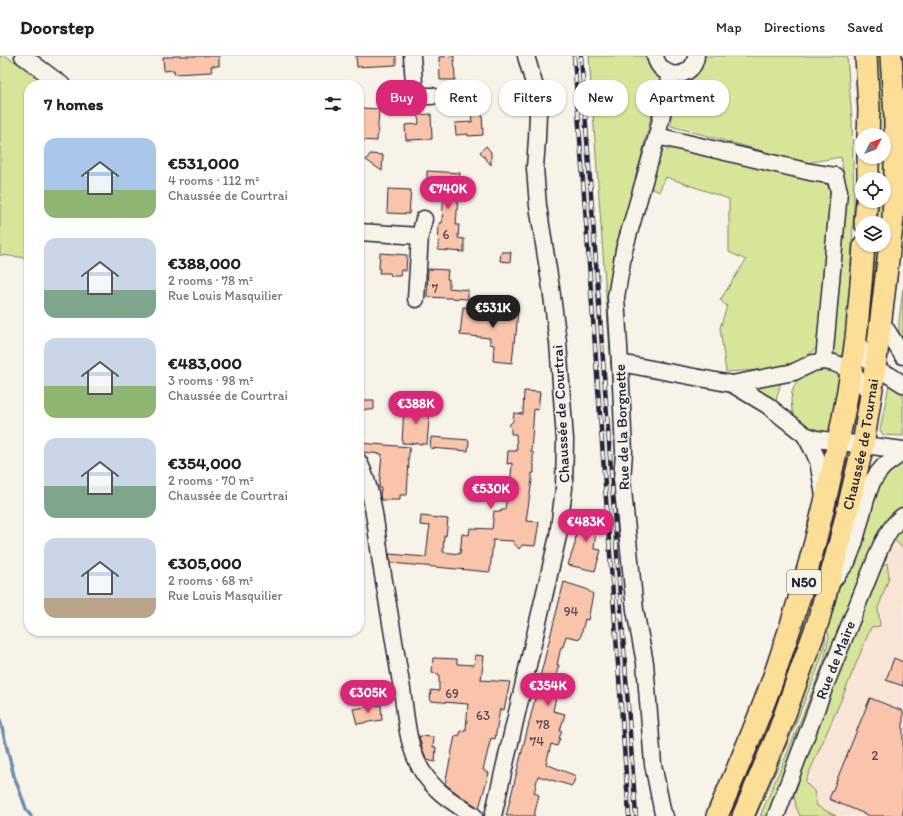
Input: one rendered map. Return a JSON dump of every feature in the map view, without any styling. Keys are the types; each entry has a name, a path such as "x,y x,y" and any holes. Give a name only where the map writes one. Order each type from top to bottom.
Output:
{"main road":[{"path":"866,56 869,110 868,128"},
{"name":"Chaussée de Tournai","path":"743,816 777,736 818,622 840,541 863,445 875,369 892,218 895,117 891,56"},
{"name":"Chaussée de Tournai","path":"717,816 758,719 777,668 807,575 839,441 856,338 863,252"}],"street":[{"path":"23,56 56,80"},
{"path":"412,56 414,80"},
{"name":"Chaussée de Courtrai","path":"493,816 558,536 564,488 565,440 558,342 538,206 535,168 538,114 535,87 526,56"},
{"path":"655,56 659,66 664,71 671,74 682,74 690,69 696,56"},
{"name":"Rue de la Borgnette","path":"665,816 663,814 653,764 645,663 634,603 622,480 624,453 616,297 624,250 657,136 671,74"},
{"path":"427,96 432,96"},
{"path":"657,136 810,172 835,176 839,191 824,361"},
{"path":"416,299 420,236 424,219"},
{"path":"364,232 420,236"},
{"path":"881,321 903,356"},
{"path":"856,338 865,356 875,369 889,375 903,384"},
{"path":"732,384 794,372 813,363 824,361 834,363 851,370 871,394"},
{"path":"620,362 732,384 767,405 805,435 824,441 839,441 903,451"},
{"path":"805,435 818,461 825,503"},
{"path":"827,587 847,562 854,544 872,482 884,466 903,451"},
{"path":"364,474 371,500 408,732 414,755 422,771 432,785 445,797 474,816"},
{"name":"Rue de Maire","path":"780,814 822,694 881,546 888,532 896,521 903,516"}],"shaded area":[{"path":"903,524 903,816 785,816 874,580 895,530"}],"green space":[{"path":"0,56 6,56 43,80 24,80 24,257 0,255"},
{"path":"589,56 648,56 648,62 658,74 660,80 636,80 636,116 651,116 609,287 618,399 614,409 593,116 628,116 628,80 591,80"},
{"path":"700,56 847,56 852,120 854,204 847,346 841,359 830,353 845,185 841,157 806,163 671,126 671,116 729,116 729,80 680,80"},
{"path":"876,56 887,56 886,128 877,128"},
{"path":"673,148 826,181 831,194 817,347 803,360 770,369 726,372 720,328 727,306 720,300 746,260 729,252 729,199 666,177 659,192 649,187 654,169 663,151"},
{"path":"876,164 885,164 885,172 876,172"},
{"path":"879,208 884,208 884,216 878,216"},
{"path":"875,252 881,252 867,349"},
{"path":"903,289 903,346 899,336 899,321"},
{"path":"822,365 842,374 833,432 824,435 811,432 795,418 791,400 792,392 801,375"},
{"path":"781,382 775,404 751,387"},
{"path":"894,383 903,390 903,436 883,435 880,430 889,385"},
{"path":"846,457 847,460 835,516 834,535 812,614 736,816 725,816 844,458"},
{"path":"903,461 903,507 888,520 877,535 768,816 760,816 823,664 829,636 826,627 876,482"},
{"path":"903,525 903,549 894,539"},
{"path":"887,563 889,578 878,608 880,626 871,627 805,782 814,791 817,806 836,816 800,816 796,807 794,796 808,752 881,567"},
{"path":"825,632 825,646 819,664 776,772 756,816 750,816"}],"building":[{"path":"219,56 219,66 211,66 212,72 174,74 174,70 164,71 163,57"},
{"path":"356,56 396,56 396,65 357,67"},
{"path":"454,56 455,80 440,80 439,57"},
{"path":"364,108 376,109 376,116 379,116 377,141 364,140"},
{"path":"427,114 431,114 432,139 406,140 405,125 419,124 418,116 427,116"},
{"path":"471,116 482,116 483,135 456,135 455,123 472,122"},
{"path":"486,146 491,152 491,165 480,152"},
{"path":"370,154 383,155 382,171 366,160"},
{"path":"427,171 460,173 456,225 459,225 458,238 464,239 464,252 438,250 439,223 442,223 444,187 427,186"},
{"path":"388,189 411,190 409,214 387,213"},
{"path":"501,252 511,252 510,262 500,261"},
{"path":"380,253 407,255 406,271 401,270 400,276 391,276 390,273 379,273"},
{"path":"428,269 448,270 447,279 449,279 449,288 468,290 468,299 427,297"},
{"path":"463,307 502,311 502,308 518,308 512,363 493,361 494,345 490,344 490,338 460,335"},
{"path":"524,391 540,392 538,410 534,409 531,452 533,452 534,473 532,473 526,521 539,522 535,546 522,545 519,549 513,541 493,540 490,572 391,563 389,554 426,557 430,526 420,525 421,516 448,519 446,536 444,535 443,552 460,554 462,534 469,535 470,528 492,529 494,511 501,512 501,510 505,510 508,488 510,488 512,463 507,464 508,451 517,451 516,434 511,434 511,428 509,425 513,421 514,413 523,414"},
{"path":"364,400 374,400 374,409 364,409"},
{"path":"404,406 430,407 427,444 402,443"},
{"path":"431,437 469,440 468,451 430,448"},
{"path":"364,443 410,447 407,495 400,495 400,500 381,500 381,488 379,488 382,454 364,452"},
{"path":"588,508 598,510 594,549 601,550 595,571 568,565 575,544 577,520 583,521 583,515 587,516"},
{"path":"564,582 586,589 593,594 588,620 585,619 580,639 566,636 563,647 561,647 557,665 559,665 555,679 551,678 546,694 556,697 553,711 565,714 560,731 562,731 557,746 551,744 546,764 576,776 572,786 538,776 534,793 539,795 534,816 506,816 535,699 534,698"},
{"path":"475,655 484,656 481,680 510,682 504,710 500,709 495,739 491,738 483,770 489,773 479,808 445,784 455,736 460,735 460,731 466,730 468,704 430,701 431,690 439,691 439,674 432,673 433,658 457,659 457,664 474,665"},
{"path":"894,658 903,662 903,686 886,680"},
{"path":"870,698 903,711 903,816 870,816 829,799"},
{"path":"381,705 382,720 357,724 353,709"},
{"path":"419,736 434,737 433,747 436,747 435,762 427,760"}],"waterway":[{"path":"0,720 14,776 27,811 31,816"}],"railway":[{"path":"574,56 629,816"},
{"path":"581,56 636,816"}]}
